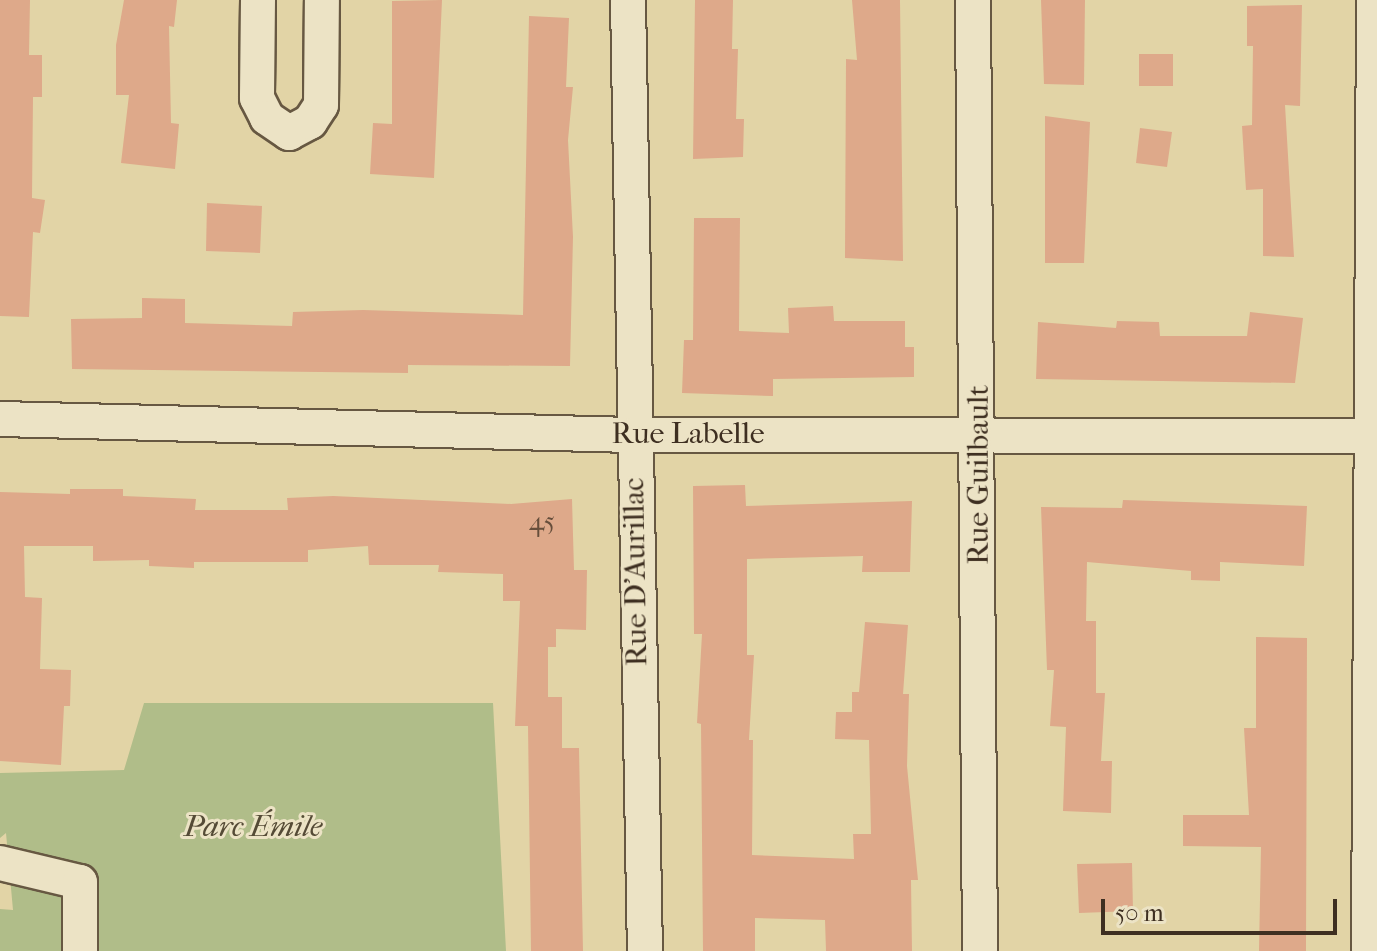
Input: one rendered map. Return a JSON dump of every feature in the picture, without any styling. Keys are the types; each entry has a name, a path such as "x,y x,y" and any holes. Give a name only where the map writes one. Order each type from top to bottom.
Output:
{"street":[{"path":"258,0 257,98 267,118 289,133 310,122 321,105 322,0"},
{"name":"Rue D'Aurillac","path":"628,0 633,435 645,951"},
{"name":"Rue Guilbault","path":"973,0 980,433 980,951"},
{"path":"1369,951 1376,436 1374,0"},
{"name":"Rue Labelle","path":"0,419 633,435 980,433 1376,436"},
{"path":"0,863 80,882 80,951"}],"green space":[{"name":"Parc Émile","path":"144,703 493,703 506,951 0,951 0,909 13,910 6,833 0,838 0,773 124,770"}],"building":[{"path":"0,0 30,0 29,55 42,55 42,97 33,97 32,198 45,200 40,233 33,232 29,317 0,316"},
{"path":"124,0 177,0 174,27 169,26 171,123 179,124 175,169 121,163 129,95 116,95 116,45"},
{"path":"442,0 434,178 370,174 373,123 392,124 392,1"},
{"path":"695,0 733,0 732,49 738,49 736,119 744,119 743,157 693,159"},
{"path":"852,0 900,0 903,261 845,258 846,59 857,60"},
{"path":"1041,0 1085,0 1084,85 1044,84"},
{"path":"1302,5 1300,106 1285,105 1294,257 1263,256 1263,189 1246,190 1242,126 1252,125 1253,46 1247,46 1247,6"},
{"path":"529,16 569,18 566,87 573,87 568,140 573,237 570,366 408,365 408,373 72,369 71,319 142,318 142,298 185,299 185,323 292,326 293,312 363,310 523,315"},
{"path":"1139,54 1173,54 1173,86 1139,86"},
{"path":"1045,116 1090,122 1084,263 1045,263"},
{"path":"1140,128 1172,132 1167,167 1136,163"},
{"path":"207,203 262,206 260,253 206,251"},
{"path":"694,218 740,218 739,331 789,333 788,308 833,306 834,321 905,321 905,347 914,347 914,377 773,379 773,396 682,393 684,340 693,340"},
{"path":"1250,312 1303,318 1295,383 1036,379 1038,322 1116,328 1117,321 1159,322 1160,336 1247,336"},
{"path":"745,485 746,506 912,501 910,572 862,572 863,556 747,559 747,655 754,655 749,740 753,740 752,855 854,859 853,834 871,834 869,740 835,739 836,712 852,712 852,692 859,692 865,622 908,625 903,694 909,694 907,766 918,880 911,880 912,951 826,951 825,920 755,918 755,951 703,951 701,724 697,723 702,634 694,634 693,486"},
{"path":"70,489 123,489 123,496 196,499 195,510 288,510 287,498 333,496 511,504 572,499 574,570 587,570 586,630 556,629 556,647 548,647 548,697 562,697 562,748 579,748 583,951 531,951 528,726 515,726 520,601 503,601 503,574 438,572 439,565 369,565 368,546 308,550 308,562 194,562 194,568 149,566 149,560 93,561 93,546 24,546 25,597 42,598 40,669 71,670 70,706 64,706 61,765 0,761 0,492 70,494"},
{"path":"1123,500 1307,506 1304,566 1220,562 1220,581 1191,580 1191,571 1087,562 1086,621 1096,621 1096,693 1105,693 1101,761 1112,761 1111,813 1063,811 1066,727 1050,726 1054,670 1047,670 1041,507 1122,508"},
{"path":"1256,637 1307,638 1306,951 1259,951 1261,847 1183,846 1183,815 1249,815 1244,728 1256,728"},
{"path":"1132,863 1133,911 1079,913 1077,864"}]}
